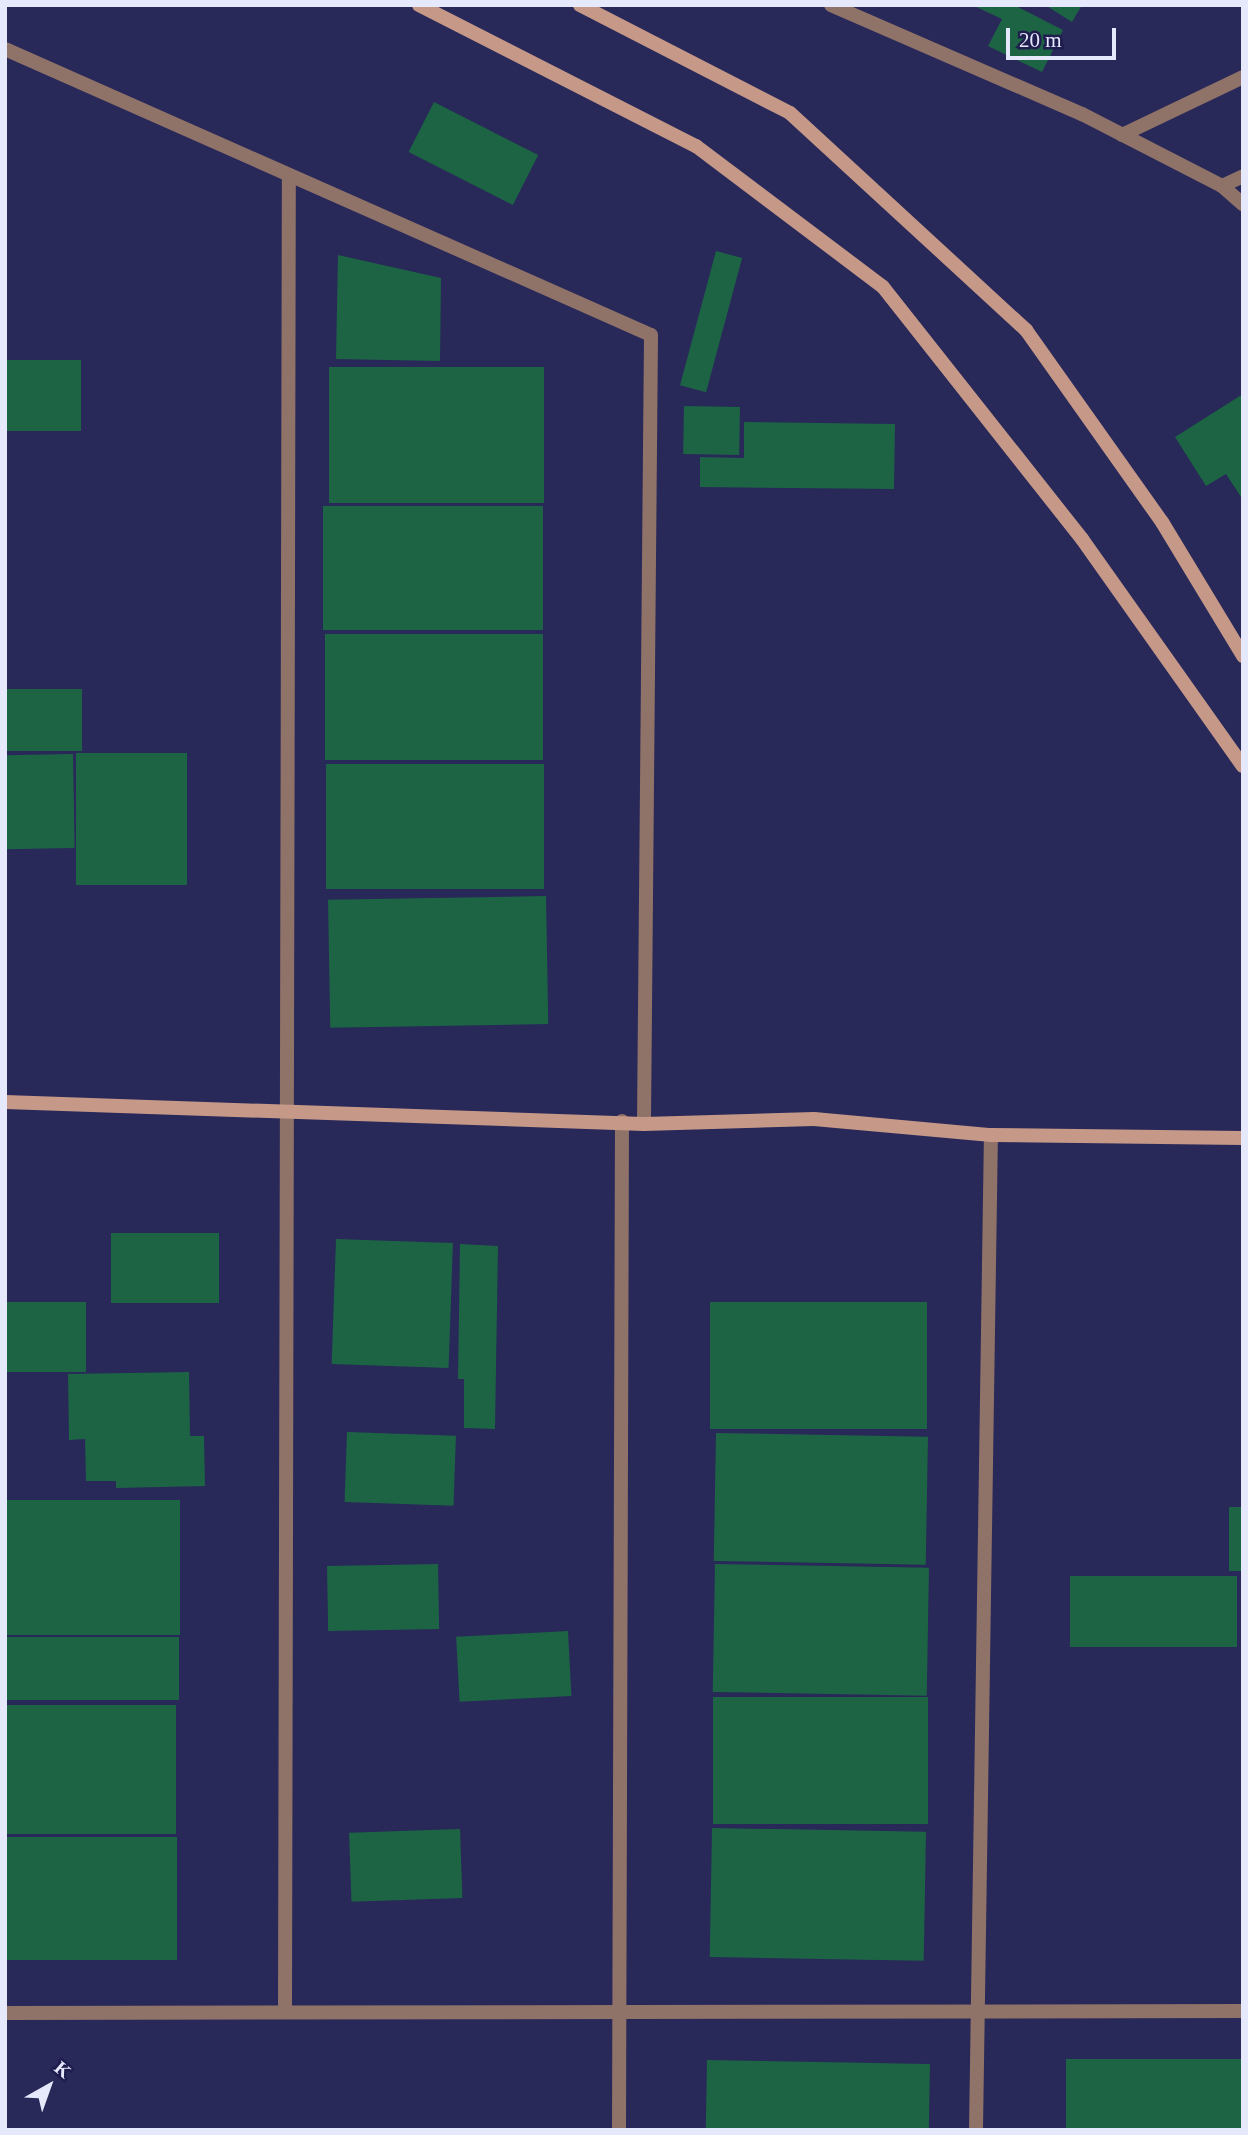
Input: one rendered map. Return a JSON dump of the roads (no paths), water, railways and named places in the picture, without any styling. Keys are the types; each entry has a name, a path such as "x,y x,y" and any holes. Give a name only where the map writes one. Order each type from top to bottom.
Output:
{"main road":[{"path":"419,5 696,146 883,287 1082,539 1243,766"},
{"path":"580,5 790,113 1026,330 1162,522 1243,656"},
{"path":"5,1101 622,1121 644,1124 814,1119 991,1135 1240,1141"}],"street":[{"path":"831,5 1122,135 1222,186 1243,204"},
{"path":"5,49 651,335 644,1124"},
{"path":"1122,135 1243,77"},
{"path":"285,2012 289,175"},
{"path":"1222,186 1243,176"},
{"path":"619,2130 617,2012 622,1121"},
{"path":"976,2130 991,1135"},
{"path":"5,2013 1243,2011"}]}
